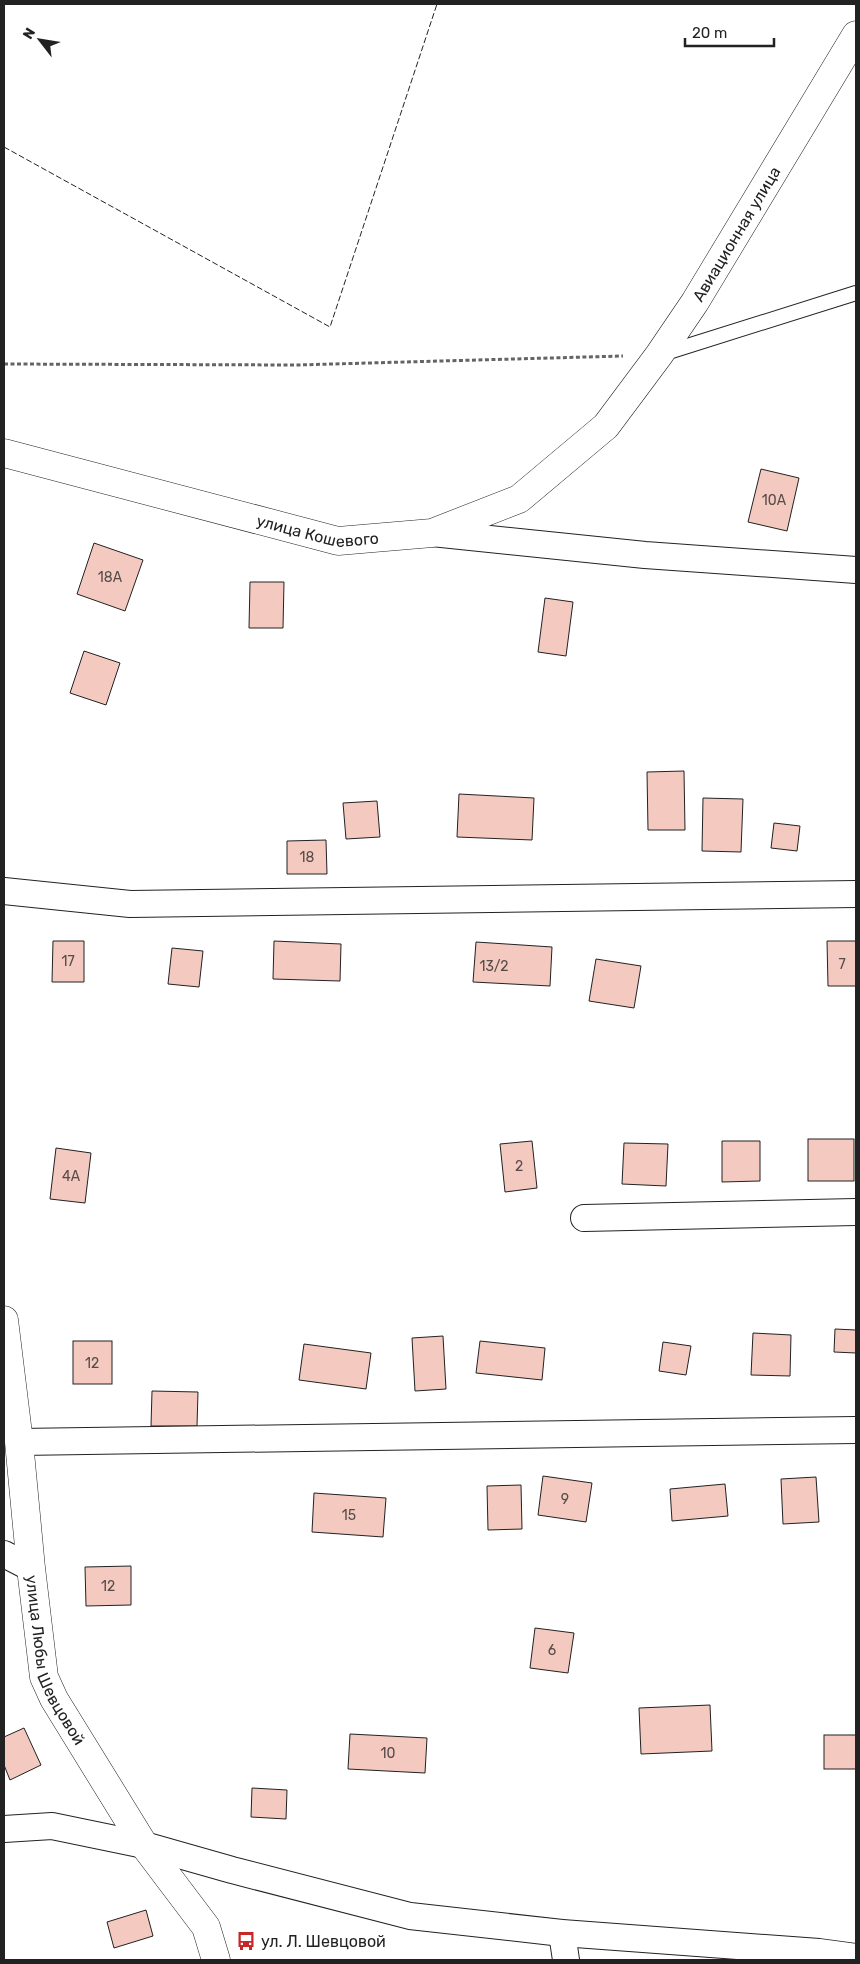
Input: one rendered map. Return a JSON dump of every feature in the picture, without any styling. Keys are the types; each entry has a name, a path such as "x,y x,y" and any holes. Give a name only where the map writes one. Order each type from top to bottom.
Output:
{"street":[{"name":"Авиационная улица","path":"606,426 659,355 695,302 856,35"},
{"name":"улица Кошевого","path":"4,453 338,541 432,533 519,499 606,426"},
{"path":"432,533 645,555 856,570"},
{"path":"4,891 130,904 856,894"},
{"path":"584,1218 856,1212"},
{"name":"улица Любы Шевцовой","path":"4,1320 44,1676 54,1699 144,1845 206,1927 216,1960"},
{"path":"19,1442 856,1430"},
{"path":"4,1554 31,1568"},
{"path":"4,1829 52,1826 144,1845 410,1916 562,1934 819,1952 856,1957"},
{"path":"562,1934 566,1960"}],"lane":[{"path":"659,355 856,293"}],"path":[{"path":"4,364 296,365 659,355"}],"building":[{"path":"761,469 799,478 787,531 748,522"},
{"path":"94,543 143,560 125,611 77,594"},
{"path":"250,582 284,582 283,628 249,628"},
{"path":"545,598 573,602 566,656 538,652"},
{"path":"84,651 120,663 106,705 70,693"},
{"path":"684,771 685,830 648,830 647,772"},
{"path":"459,794 534,798 532,840 457,837"},
{"path":"703,798 743,799 741,852 702,851"},
{"path":"377,801 380,837 346,839 343,803"},
{"path":"774,823 800,826 797,851 771,848"},
{"path":"326,840 327,874 287,874 287,841"},
{"path":"53,941 84,941 84,982 52,982"},
{"path":"274,941 341,944 340,981 273,979"},
{"path":"827,941 856,941 856,986 828,986"},
{"path":"476,942 552,947 550,986 473,982"},
{"path":"172,948 203,951 199,987 168,984"},
{"path":"596,959 641,966 634,1008 589,1001"},
{"path":"808,1139 854,1139 854,1181 808,1181"},
{"path":"532,1141 537,1188 505,1192 500,1144"},
{"path":"722,1141 760,1141 760,1181 722,1182"},
{"path":"624,1143 668,1144 666,1186 622,1184"},
{"path":"56,1148 91,1153 85,1203 50,1199"},
{"path":"835,1329 856,1330 856,1353 834,1352"},
{"path":"753,1333 791,1335 790,1376 751,1375"},
{"path":"443,1336 446,1389 415,1391 412,1338"},
{"path":"73,1341 112,1341 112,1384 73,1384"},
{"path":"480,1341 545,1348 542,1380 476,1373"},
{"path":"663,1342 691,1346 686,1375 659,1371"},
{"path":"304,1344 371,1353 366,1389 299,1380"},
{"path":"152,1391 198,1392 197,1426 151,1426"},
{"path":"543,1476 592,1483 586,1522 538,1515"},
{"path":"816,1477 819,1522 783,1524 781,1479"},
{"path":"725,1484 728,1516 672,1521 670,1489"},
{"path":"521,1485 522,1529 488,1530 487,1486"},
{"path":"314,1493 386,1498 383,1537 312,1532"},
{"path":"131,1566 131,1605 86,1606 85,1567"},
{"path":"535,1628 574,1633 568,1673 530,1668"},
{"path":"710,1705 712,1751 641,1754 639,1708"},
{"path":"24,1728 41,1765 10,1780 4,1765 4,1737"},
{"path":"350,1734 427,1738 425,1773 348,1769"},
{"path":"824,1735 856,1735 856,1769 824,1769"},
{"path":"252,1788 287,1790 286,1819 251,1817"},
{"path":"146,1910 153,1936 114,1948 107,1922"}],"fence":[{"path":"4,147 330,327 437,4"}],"place":[{"name":"ул. Л. Шевцовой","path":"246,1941"}]}
